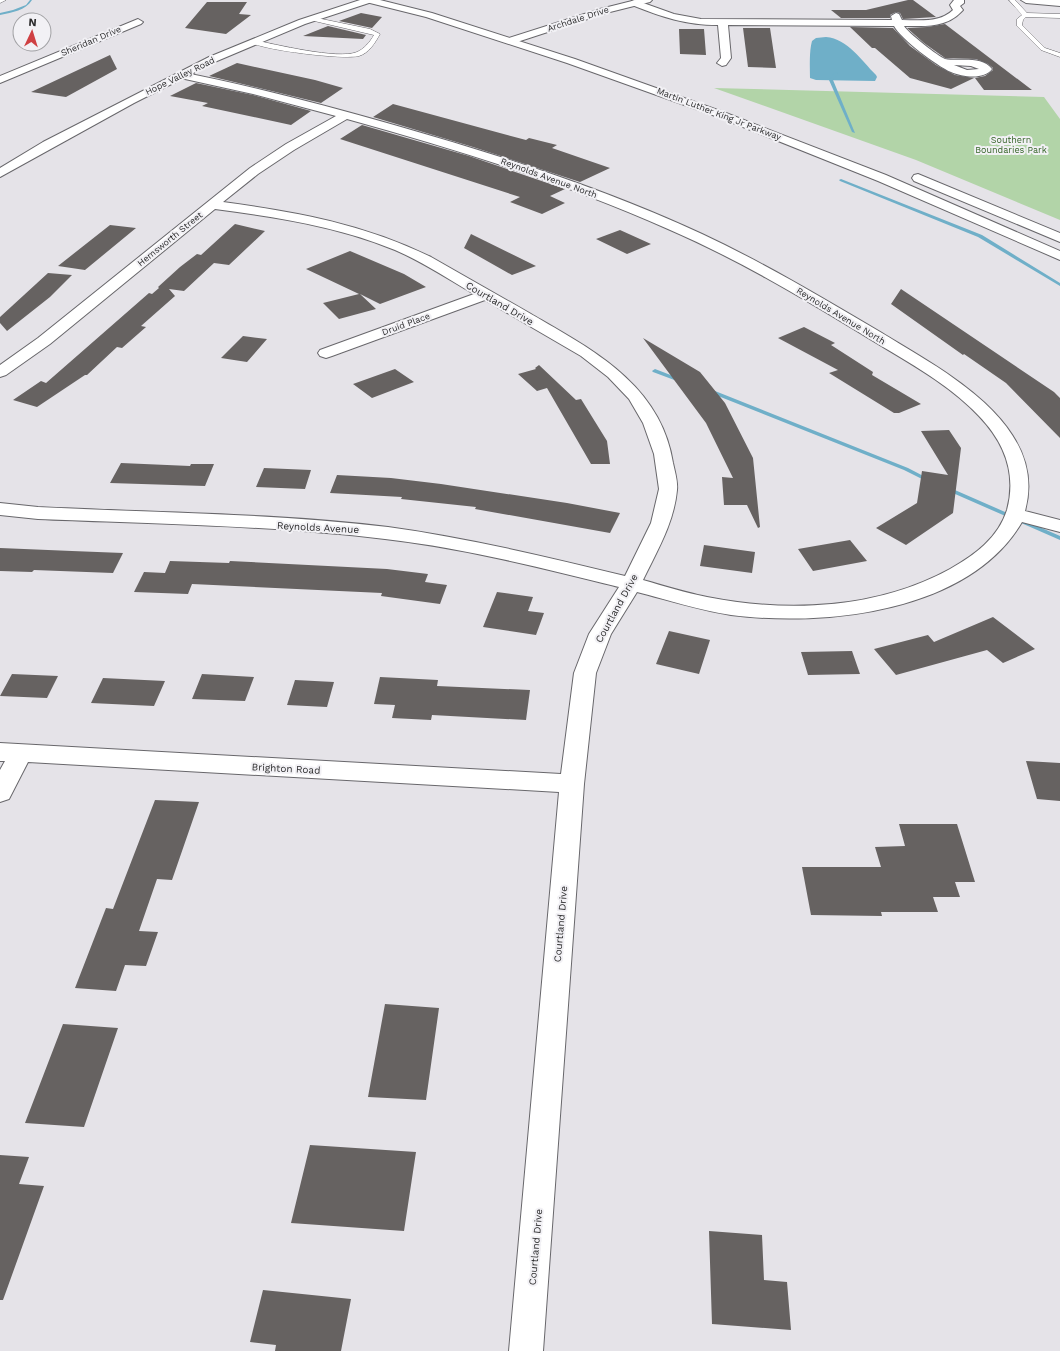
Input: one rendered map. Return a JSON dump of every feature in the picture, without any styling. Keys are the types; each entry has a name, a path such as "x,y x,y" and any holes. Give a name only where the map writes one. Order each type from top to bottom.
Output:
{"street":[{"name":"Hope Valley Road","path":"0,173 47,145 180,76 253,42 312,19 369,0"},
{"name":"Martin Luther King Jr Parkway","path":"369,0 429,16 510,41 645,86 882,178 1060,256"},
{"path":"395,0 527,36 614,64"},
{"name":"Archdale Drive","path":"510,41 647,0"},
{"path":"1026,0 1060,3"},
{"path":"635,3 685,20 723,23 822,23 840,26 898,22 933,23 946,20 954,15 958,10 954,5 962,3"},
{"path":"888,7 905,11 905,15 898,22"},
{"path":"877,12 898,22 947,25 961,20"},
{"name":"Sheridan Drive","path":"0,80 138,22"},
{"path":"898,22 902,32 943,62"},
{"path":"722,63 726,58 723,23"},
{"name":"Reynolds Avenue North","path":"180,76 249,88 459,147 565,183 625,206 676,228 733,255 844,316 941,378 977,404 1006,438 1015,455 1019,472 1019,491 1016,514 1006,532 978,560 953,575 918,592 885,602 802,613 756,611 707,604 631,584"},
{"name":"Hemsworth Street","path":"0,372 44,342 272,158 346,115"},
{"path":"907,173 1060,238"},
{"name":"Courtland Drive","path":"212,205 295,216 328,223 367,235 410,252 587,353 614,374 636,396 652,423 663,454 668,489 661,523 631,584 600,634 585,673 572,784 526,1351"},
{"name":"Druid Place","path":"326,353 486,295"},
{"name":"Reynolds Avenue","path":"0,509 38,513 367,530 446,541 631,584"},
{"path":"1016,514 1060,526"},
{"path":"0,793 11,752"},
{"name":"Brighton Road","path":"11,752 572,784"}],"lane":[{"path":"0,1 4,0"},
{"path":"1012,0 1025,15"},
{"path":"1060,16 1025,15 1020,19 1019,25 1043,50 1060,54"},
{"path":"253,42 320,54 350,55 358,53 373,43 377,34 370,31 312,19"}],"green space":[{"name":"Southern Boundaries Park","path":"714,88 1044,97 1060,119 1060,220 916,160"}],"water":[{"path":"826,37 841,42 854,51 876,75 877,77 875,81 816,80 810,78 810,54 812,41 816,38"}],"building":[{"path":"913,0 936,17 903,19 900,13 896,12 890,15 890,18 841,18 831,10 866,10"},
{"path":"207,2 247,2 239,14 251,15 226,34 185,28"},
{"path":"361,13 382,17 372,28 339,21"},
{"path":"945,24 1032,90 984,90 975,78 985,76 993,70 993,68 976,59 945,58 924,43 907,28"},
{"path":"328,26 366,35 363,39 303,36"},
{"path":"850,27 893,28 910,46 936,65 955,75 974,78 951,89 910,78 875,48 872,48"},
{"path":"743,28 770,28 776,68 748,67"},
{"path":"679,29 704,29 706,55 680,54"},
{"path":"110,55 117,69 66,97 31,92"},
{"path":"237,63 315,80 343,88 321,103 209,76"},
{"path":"196,83 253,95 311,111 291,125 202,106 208,103 170,96"},
{"path":"393,104 526,140 529,138 557,145 552,148 610,168 580,182 473,147 373,117"},
{"path":"362,125 469,156 565,189 550,196 565,203 542,214 510,202 520,197 340,139"},
{"path":"235,224 265,231 229,265 214,263 184,291 169,289 175,296 141,326 146,327 122,348 117,347 87,375 37,407 13,400 41,381 46,383 149,293 152,294 180,267 197,254 201,255"},
{"path":"110,225 136,228 85,270 58,266"},
{"path":"620,230 651,244 627,254 596,239"},
{"path":"471,234 536,266 512,275 464,248"},
{"path":"350,251 404,274 426,287 380,304 360,294 376,309 339,319 323,303 359,294 306,269"},
{"path":"48,273 72,275 50,297 7,331 0,323 0,317"},
{"path":"901,289 1054,392 1060,398 1060,438 1006,383 964,354 963,355 891,304"},
{"path":"804,327 835,343 831,345 873,372 872,375 921,404 899,413 894,413 829,373 838,370 778,338"},
{"path":"243,336 267,339 247,362 221,358"},
{"path":"643,338 700,372 725,403 753,458 760,527 758,528 747,505 724,505 722,477 733,478 706,423"},
{"path":"539,365 576,400 581,399 607,441 610,464 591,464 547,388 537,391 518,374 536,369 535,368"},
{"path":"395,369 414,382 372,398 353,384"},
{"path":"949,430 961,448 953,513 906,545 876,528 917,503 922,471 948,475 921,431"},
{"path":"121,463 190,466 191,464 214,464 205,486 110,483"},
{"path":"264,468 311,470 305,489 256,487"},
{"path":"337,475 391,478 441,484 567,503 620,513 610,533 475,509 476,507 401,499 402,497 330,493"},
{"path":"850,540 867,561 813,571 798,549"},
{"path":"704,545 755,552 752,573 700,566"},
{"path":"0,548 123,553 113,573 34,570 32,572 0,571"},
{"path":"170,561 229,563 230,561 387,569 428,574 425,582 447,585 440,604 381,596 382,593 192,584 188,594 134,592 144,572 165,573"},
{"path":"497,592 533,597 528,611 544,613 536,635 483,627"},
{"path":"993,617 1035,649 1003,663 987,650 896,675 874,649 928,635 934,642"},
{"path":"669,631 710,640 699,674 656,664"},
{"path":"852,651 860,674 808,675 801,652"},
{"path":"12,674 58,676 47,698 0,696"},
{"path":"202,674 254,677 245,701 192,699"},
{"path":"380,677 438,680 437,686 530,690 526,720 432,715 431,720 392,718 395,705 374,704"},
{"path":"103,678 165,681 154,706 91,703"},
{"path":"295,680 334,682 327,707 287,705"},
{"path":"1026,761 1060,763 1060,801 1037,799"},
{"path":"155,800 199,802 172,880 157,879 139,931 158,932 146,966 125,965 116,991 75,988 106,908 113,909"},
{"path":"899,824 957,824 975,882 955,882 960,897 933,897 938,912 881,912 882,916 811,915 802,867 881,867 875,847 905,846"},
{"path":"385,1004 439,1008 426,1100 368,1097"},
{"path":"63,1024 118,1028 84,1127 25,1123"},
{"path":"310,1145 416,1152 404,1231 291,1223"},
{"path":"0,1155 29,1157 19,1184 44,1186 3,1300 0,1300"},
{"path":"709,1231 762,1235 764,1280 787,1282 791,1330 712,1324"},
{"path":"263,1290 351,1299 341,1351 275,1351 276,1345 250,1342"}],"waterway":[{"path":"0,14 27,6 31,0"},
{"path":"836,73 831,80 854,132"},
{"path":"841,180 980,236 1060,285"},
{"path":"655,371 679,380"},
{"path":"710,391 906,469 930,481"},
{"path":"948,489 1060,538"}]}
